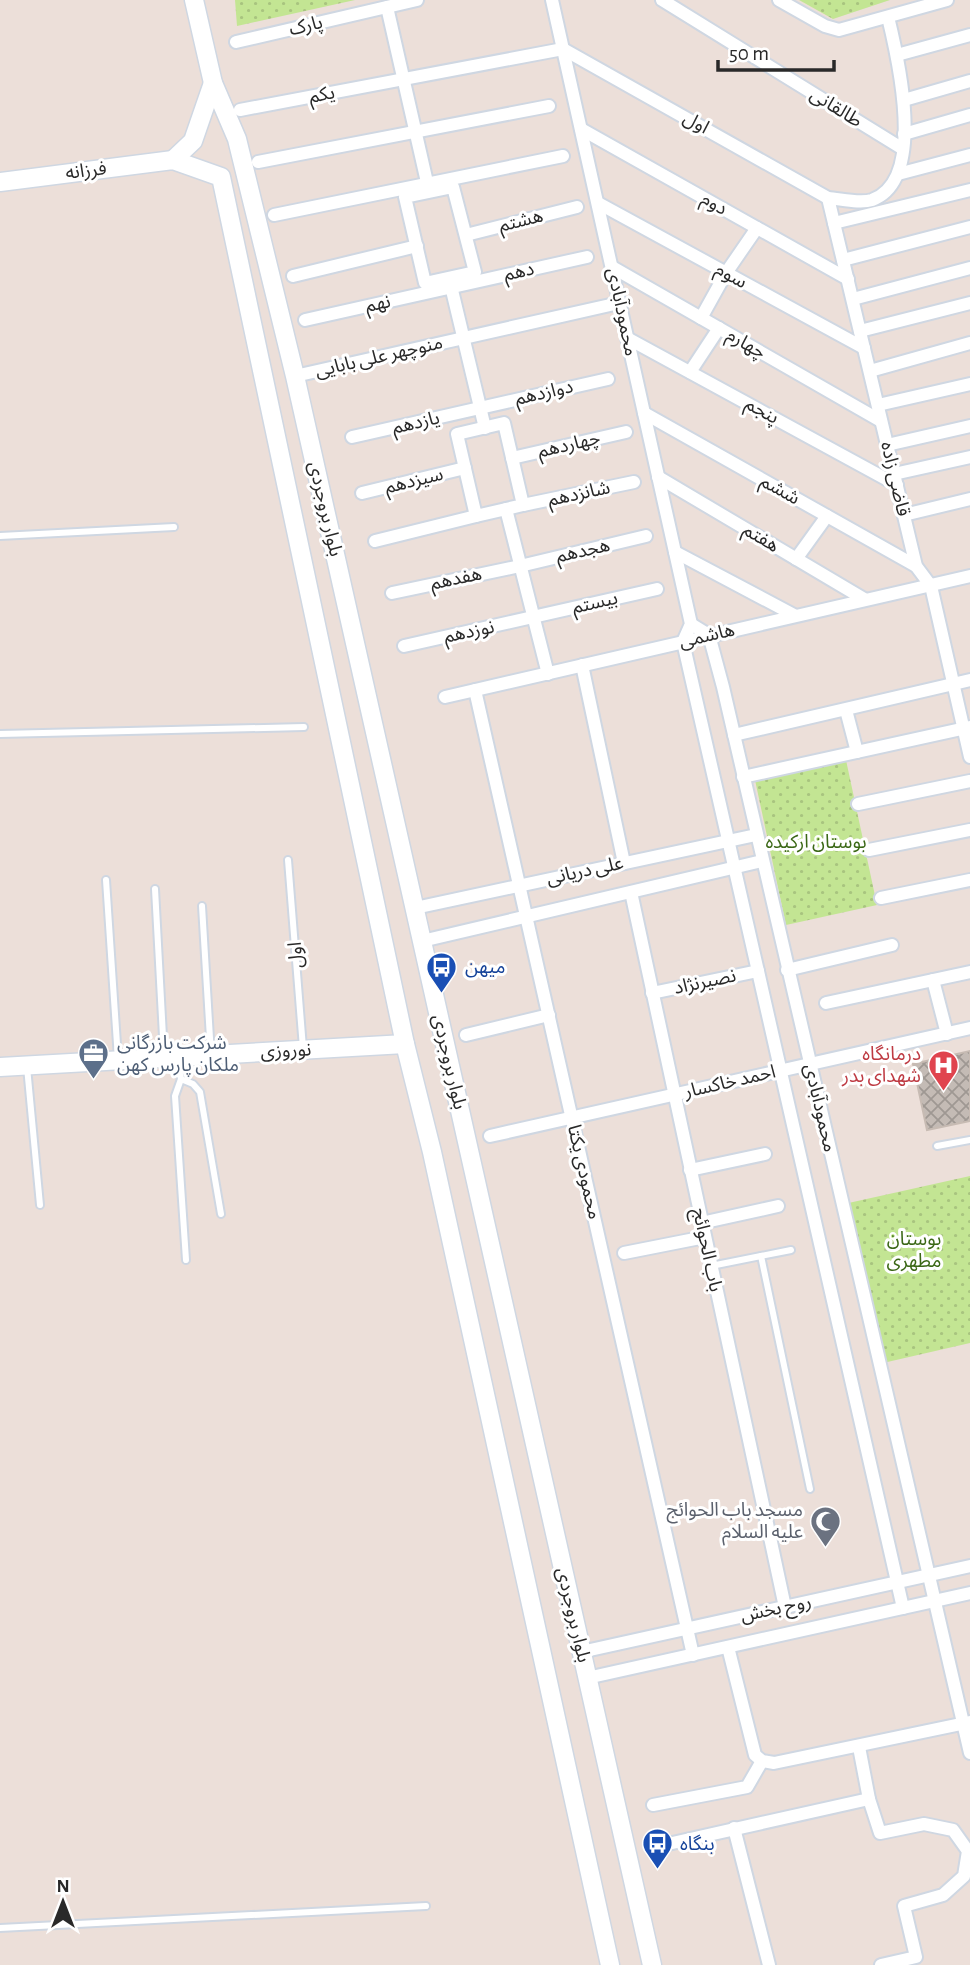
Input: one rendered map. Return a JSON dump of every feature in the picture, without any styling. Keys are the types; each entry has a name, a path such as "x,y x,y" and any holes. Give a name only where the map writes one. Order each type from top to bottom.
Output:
{"main road":[{"name":"بلوار بروجردی","path":"194,0 213,83 237,139 295,376 652,1965"},
{"path":"200,24 206,0"},
{"path":"173,160 193,141 213,83"},
{"name":"بلوار بروجردی","path":"173,160 221,177 405,1044 432,1152 610,1965"},
{"name":"فرزانه","path":"0,182 173,160"},
{"name":"نوروزی","path":"0,1067 405,1044"}],"street":[{"name":"پارک","path":"236,42 416,0"},
{"name":"محمودآبادی","path":"552,0 691,624"},
{"name":"طالقانی","path":"662,0 903,149"},
{"path":"779,0 839,30 947,0"},
{"path":"387,7 429,188"},
{"path":"828,198 869,201 883,195 898,174 903,149 904,100 888,17"},
{"path":"897,55 970,35"},
{"path":"403,79 563,49"},
{"name":"اول","path":"563,49 828,198"},
{"name":"یکم","path":"240,110 403,79"},
{"path":"904,100 970,81"},
{"path":"258,162 549,106"},
{"path":"904,134 970,115"},
{"name":"دوم","path":"581,128 848,279"},
{"path":"898,174 970,155"},
{"path":"274,215 429,188 563,156"},
{"path":"453,187 466,235 475,272 450,283 425,284 405,197 429,188 453,187"},
{"path":"834,223 970,190"},
{"name":"قاضی زاده","path":"828,198 916,566 931,586 967,728 970,757"},
{"name":"سوم","path":"597,203 864,348"},
{"name":"هشتم","path":"466,235 577,207"},
{"path":"843,260 970,227"},
{"path":"701,318 726,273 757,228"},
{"path":"293,276 417,246"},
{"name":"دهم","path":"450,283 587,257"},
{"name":"چهارم","path":"611,267 881,421"},
{"path":"853,299 970,268"},
{"path":"450,283 485,428"},
{"name":"نهم","path":"305,320 450,283"},
{"name":"منوچهر علی بابایی","path":"295,376 620,303"},
{"path":"860,331 970,303"},
{"path":"690,372 719,328"},
{"name":"پنجم","path":"627,338 895,480"},
{"path":"870,371 970,343"},
{"name":"دوازدهم","path":"481,408 608,379"},
{"path":"878,405 970,384"},
{"name":"یازدهم","path":"352,437 481,408"},
{"name":"ششم","path":"644,413 916,566"},
{"path":"476,516 457,434 504,423 523,505"},
{"path":"887,445 970,426"},
{"name":"چهاردهم","path":"512,458 626,432"},
{"path":"895,480 970,457"},
{"name":"سیزدهم","path":"362,493 465,468"},
{"name":"هفتم","path":"658,477 864,599"},
{"name":"شانزدهم","path":"375,541 523,505 634,482"},
{"path":"904,514 970,499"},
{"path":"506,509 548,674"},
{"path":"796,559 827,516"},
{"name":"هجدهم","path":"520,566 646,536"},
{"path":"675,552 794,615"},
{"name":"هفدهم","path":"392,593 520,566"},
{"name":"هاشمی","path":"445,697 970,576"},
{"name":"بیستم","path":"533,618 657,589"},
{"name":"نوزدهم","path":"404,646 533,618"},
{"path":"683,642 691,624 709,635"},
{"name":"محمودآبادی","path":"709,635 935,1601 966,1723 970,1753"},
{"name":"محمودآبادی","path":"683,642 903,1608"},
{"path":"582,665 624,863"},
{"path":"734,735 970,680"},
{"name":"محمودی یکتا","path":"475,690 693,1655"},
{"path":"846,710 857,752"},
{"path":"743,777 967,728"},
{"path":"858,804 970,781"},
{"path":"869,850 970,830"},
{"name":"علی دریانی","path":"415,908 756,835"},
{"path":"422,941 762,861"},
{"path":"881,898 970,880"},
{"name":"باب الحوائج","path":"631,892 785,1607"},
{"path":"787,970 892,945"},
{"name":"نصیرنژاد","path":"652,993 758,971"},
{"path":"826,1003 970,972"},
{"path":"933,980 947,1034"},
{"path":"466,1035 549,1015"},
{"name":"احمد خاکسار","path":"490,1136 970,1028"},
{"path":"690,1170 765,1154"},
{"path":"701,1223 778,1206"},
{"path":"624,1253 705,1237"},
{"name":"روح بخش","path":"581,1652 970,1566"},
{"name":"روح بخش","path":"587,1678 970,1593"},
{"path":"728,1647 755,1755 762,1761 774,1763 966,1723"},
{"path":"859,1747 869,1799 880,1833 924,1824 953,1830 969,1850 964,1876 943,1895 904,1906 916,1957 881,1965"},
{"path":"653,1805 747,1787 762,1761"},
{"path":"659,1846 869,1799"},
{"path":"734,1828 769,1965"}],"lane":[{"path":"0,536 174,527"},
{"path":"0,734 303,727"},
{"name":"اول","path":"288,860 303,1050"},
{"path":"106,880 118,1060"},
{"path":"155,889 170,1057 181,1079 193,1084 200,1092 220,1214"},
{"path":"202,906 211,1055"},
{"path":"27,1065 40,1205"},
{"path":"181,1079 175,1096 186,1260"},
{"path":"937,1146 970,1140"},
{"path":"711,1266 791,1250"},
{"path":"761,1256 810,1489"},
{"path":"0,1928 426,1906"}],"green space":[{"path":"235,0 355,0 237,26"},
{"path":"799,0 890,0 833,19"},
{"name":"بوستان ارکیده","path":"846,760 877,905 786,925 755,780"},
{"name":"بوستان مطهری","path":"970,1176 970,1343 883,1363 844,1204"}],"building":[{"name":"درمانگاه شهدای بدر","path":"970,1051 970,1121 927,1130 913,1064"}],"place":[{"name":"میهن","path":"442,994"},
{"name":"شرکت بازرگانی ملکان پارس کهن","path":"94,1081"},
{"name":"درمانگاه شهدای بدر","path":"944,1092"},
{"name":"مسجد باب الحوائج علیه السلام","path":"826,1548"},
{"name":"بنگاه","path":"657,1871"}]}
